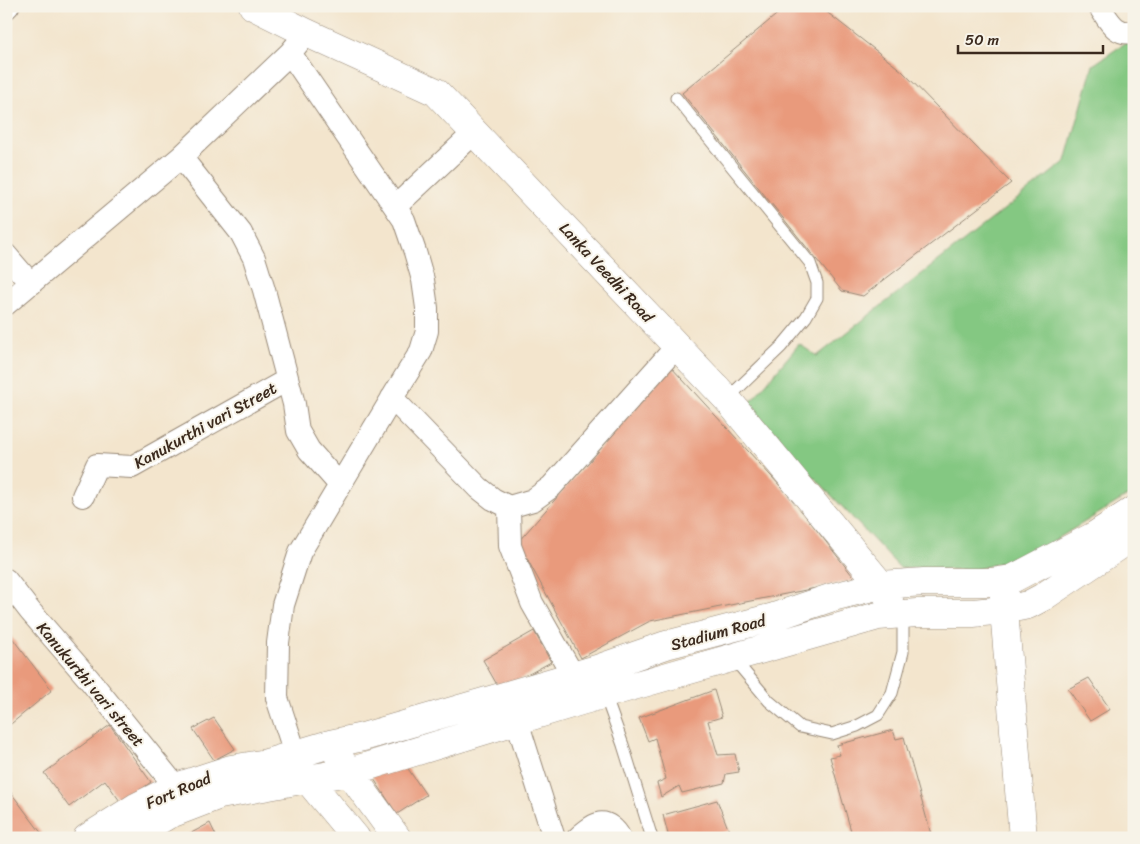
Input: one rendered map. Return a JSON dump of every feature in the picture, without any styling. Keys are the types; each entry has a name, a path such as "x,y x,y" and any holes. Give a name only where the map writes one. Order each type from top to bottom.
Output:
{"street":[{"name":"Lanka Veedhi Road","path":"253,6 299,43 436,92 727,399 881,585 900,615"},
{"path":"1099,6 1118,30 1124,33 1134,32"},
{"path":"6,304 181,157 299,43 404,220 423,280 428,308 427,331 421,351 300,552 283,605 278,643 277,698 293,765 356,838"},
{"path":"395,207 474,132"},
{"path":"181,157 241,233 254,258 294,404 298,431 309,450 340,485"},
{"path":"6,255 31,284"},
{"path":"392,398 479,488 493,499 509,507 533,500 551,487 677,346"},
{"name":"Kanukurthi vari Street","path":"83,496 97,465 132,467 287,380"},
{"path":"509,507 510,546 532,603 574,676"},
{"name":"Stadium Road","path":"293,765 330,744 363,737 598,669 666,645 774,617 833,597 881,585 924,582 991,582 1012,579 1094,536 1134,510"},
{"name":"Stadium Road","path":"293,765 349,772 605,694 878,616 973,613 1028,605 1134,536"},
{"name":"Kanukurthi vari street","path":"6,580 176,787"},
{"path":"1003,580 1024,838"},
{"path":"517,721 554,838"},
{"path":"330,744 397,838"},
{"name":"Fort Road","path":"87,838 136,807 176,787 231,769 267,764 293,765"},
{"name":"Fort Road","path":"130,838 168,815 293,765"},
{"path":"578,838 597,824 608,824 617,832 620,838"}],"lane":[{"path":"676,98 810,263 817,283 816,298 806,317 781,347 727,399"},
{"path":"733,658 769,701 800,727 832,734 857,726 878,715 892,692 903,652 900,615"},
{"path":"605,694 652,838"}],"green space":[{"path":"1134,37 1134,492 1042,548 1013,559 974,570 900,568 747,406 799,344 817,356 1066,161 1093,65"}],"building":[{"path":"787,6 819,6 902,71 1011,183 863,296 842,291 682,93"},
{"path":"671,367 793,500 856,580 650,621 581,658 518,542"},
{"path":"6,630 52,690 6,728"},
{"path":"534,631 551,662 500,690 483,660"},
{"path":"1089,678 1110,709 1090,721 1068,689"},
{"path":"714,690 722,717 708,721 718,755 735,754 739,772 726,774 724,783 682,793 679,786 661,797 657,783 666,779 655,738 648,741 639,718"},
{"path":"214,718 235,749 214,760 193,729"},
{"path":"110,725 151,782 122,804 105,780 69,807 44,773"},
{"path":"893,730 896,739 904,737 932,838 853,838 830,757 840,755 837,745"},
{"path":"400,757 426,795 397,814 372,776"},
{"path":"6,786 45,838 6,838"},
{"path":"717,800 729,831 705,838 669,838 663,815"},
{"path":"210,823 217,838 182,838"},
{"path":"746,832 749,838 732,838"}]}
